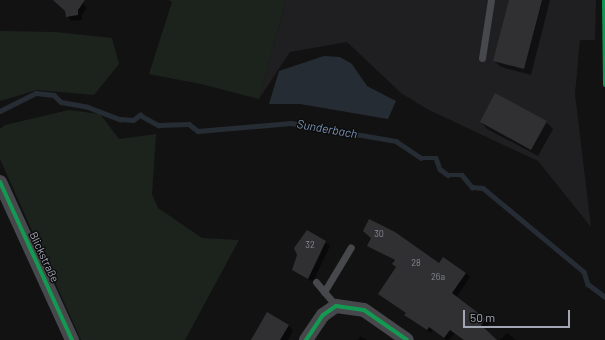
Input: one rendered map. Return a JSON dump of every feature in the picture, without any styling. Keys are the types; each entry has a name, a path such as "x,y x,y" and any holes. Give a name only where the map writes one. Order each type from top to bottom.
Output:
{"street":[{"name":"Blickstraße","path":"0,182 72,340"},
{"path":"306,340 323,315 336,306 364,310 407,340"}],"lane":[{"path":"482,58 491,0"},
{"path":"324,292 351,247"},
{"path":"316,282 336,306"}],"shaded area":[{"path":"168,0 286,0 259,99 201,84 149,74 172,2"},
{"path":"286,0 596,0 595,40 580,40 575,94 591,227 538,161 427,109 401,93 347,42 290,52 259,99"},
{"path":"0,31 55,32 112,38 119,64 94,95 37,90 0,101"},
{"path":"324,56 340,57 352,64 367,86 396,101 388,119 300,104 269,104 279,71"},
{"path":"69,110 100,114 119,139 156,134 152,194 158,208 202,238 239,240 185,340 81,340 0,159 0,129 5,125"}],"building":[{"path":"53,0 85,0 78,10 78,15 66,17 65,11"},
{"path":"509,0 542,0 524,69 493,61"},
{"path":"495,93 547,121 531,150 480,122"},
{"path":"369,219 395,232 439,263 443,257 466,273 452,293 486,319 481,325 497,340 464,340 450,330 444,338 429,327 427,330 404,315 406,313 378,294 396,267 392,264 395,260 367,246 371,238 363,231"},
{"path":"307,230 326,241 308,279 292,270 297,255 294,248"},
{"path":"267,312 289,325 280,340 251,340"}],"waterway":[{"name":"Sunderbach","path":"0,111 36,93 54,95 61,102 88,107 120,119 133,120 140,115 158,125 189,124 198,131 291,123 396,141 421,158 436,158 440,169 448,175 462,175 472,187 483,188 584,272 588,284 605,297"}],"cycle path":[{"path":"604,0 605,85"},
{"path":"0,182 72,340"},
{"path":"306,340 323,315 336,306 364,310 407,340"}]}
